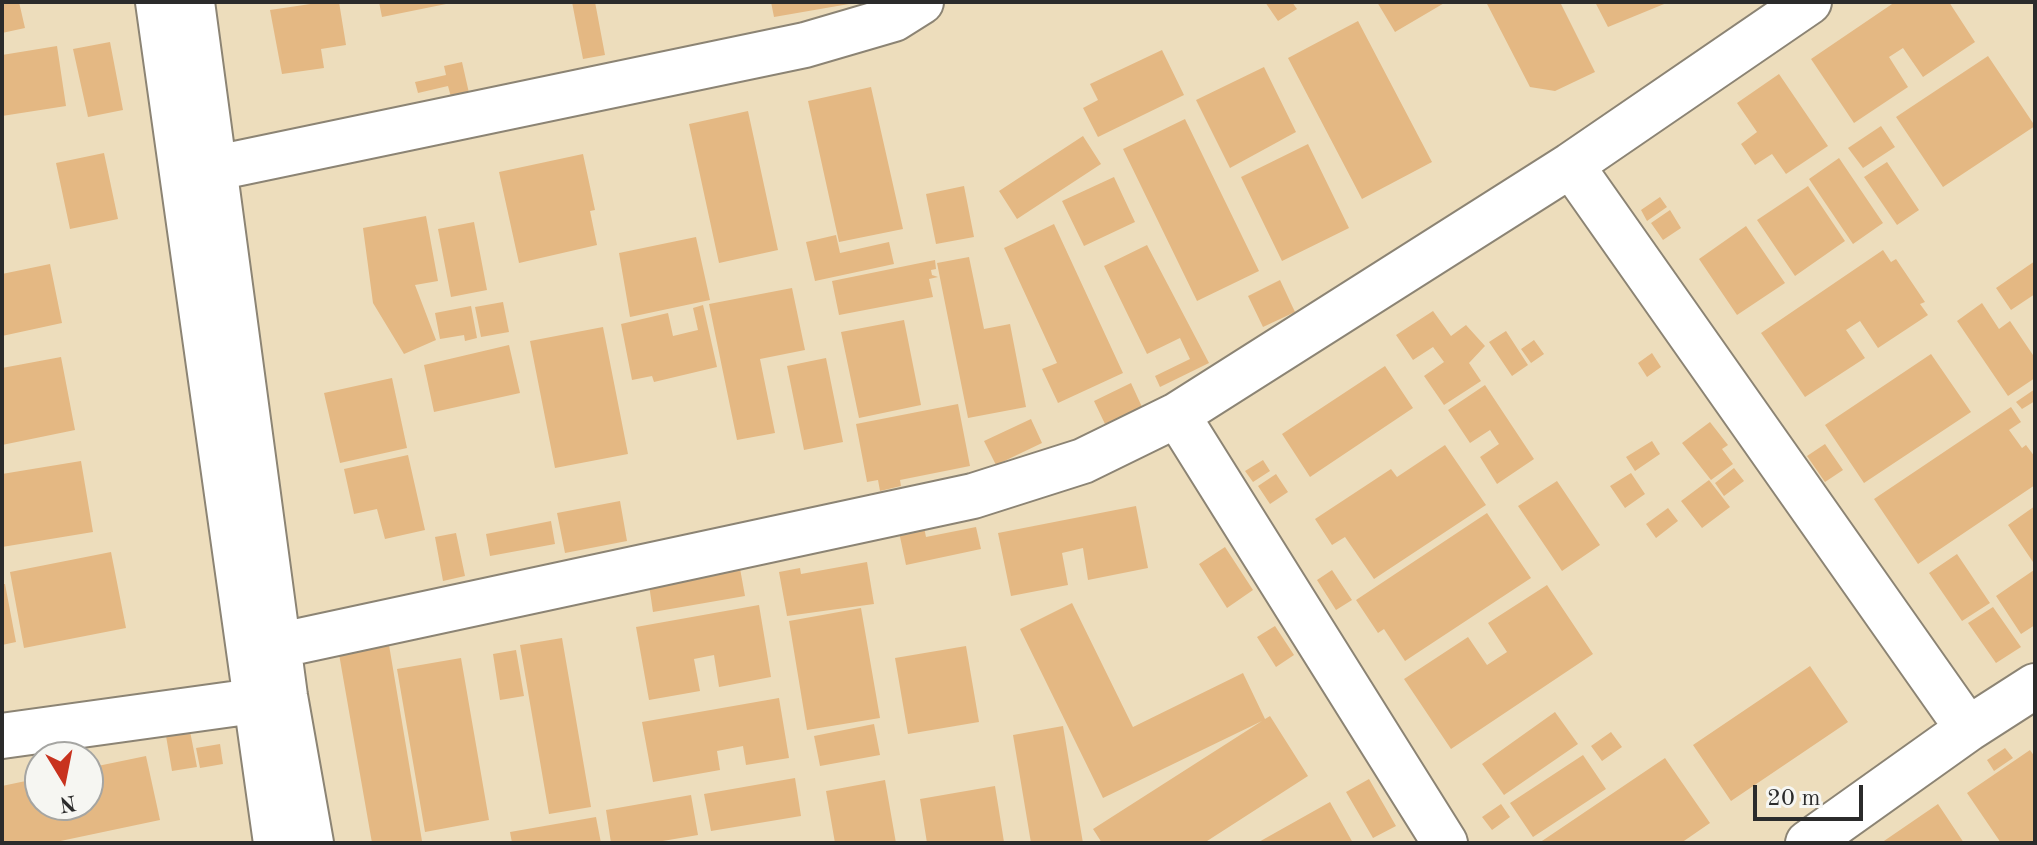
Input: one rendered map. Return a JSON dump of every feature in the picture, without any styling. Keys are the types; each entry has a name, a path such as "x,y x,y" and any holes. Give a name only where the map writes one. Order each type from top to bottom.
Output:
{"street":[{"path":"158,2 276,843"},
{"path":"192,2 281,645 285,696 311,843"},
{"path":"216,168 805,45 894,19 921,2"},
{"path":"281,645 973,496 1083,461 1177,415 1571,165 1809,2"},
{"path":"1571,165 1968,729"},
{"path":"1177,415 1445,843"},
{"path":"1808,843 1968,729 2035,686"},
{"path":"2,736 254,701"}],"building":[{"path":"2,2 19,2 25,28 2,33"},
{"path":"339,2 346,45 321,49 324,68 282,74 270,10"},
{"path":"379,2 450,2 451,3 382,17"},
{"path":"572,2 595,2 605,55 583,59"},
{"path":"771,2 849,2 849,4 774,17"},
{"path":"1265,2 1292,2 1297,9 1278,21"},
{"path":"1377,2 1446,2 1395,32"},
{"path":"1486,2 1560,2 1595,72 1555,91 1530,87"},
{"path":"1595,2 1669,2 1608,27"},
{"path":"1895,2 1949,2 1975,42 1923,77 1903,48 1889,57 1908,87 1854,123 1811,59"},
{"path":"1358,21 1432,162 1362,199 1288,58"},
{"path":"110,42 123,110 88,117 73,49"},
{"path":"57,46 66,106 2,116 2,55"},
{"path":"1162,50 1184,95 1098,137 1083,108 1098,100 1090,84"},
{"path":"1988,56 2035,126 1943,187 1896,117"},
{"path":"462,62 469,93 451,97 448,86 418,93 415,82 446,75 444,66"},
{"path":"1264,67 1296,132 1230,168 1196,100"},
{"path":"1779,74 1828,146 1786,174 1772,154 1755,165 1741,144 1757,132 1737,103"},
{"path":"871,87 903,229 839,242 808,101"},
{"path":"748,111 778,250 719,263 689,124"},
{"path":"1185,119 1259,271 1197,301 1123,149"},
{"path":"1881,126 1895,147 1863,168 1848,148"},
{"path":"1083,136 1101,164 1017,219 999,191"},
{"path":"1308,144 1349,228 1282,261 1241,177"},
{"path":"104,153 118,219 70,229 56,163"},
{"path":"583,154 595,210 590,211 597,245 519,263 499,172"},
{"path":"1839,158 1883,223 1853,244 1809,179"},
{"path":"1887,162 1919,210 1897,225 1864,177"},
{"path":"1114,177 1135,222 1084,246 1062,201"},
{"path":"964,186 974,237 936,244 926,194"},
{"path":"1808,186 1845,241 1795,276 1757,220"},
{"path":"1660,197 1667,207 1647,221 1641,210"},
{"path":"1670,210 1681,228 1663,240 1651,223"},
{"path":"426,216 438,281 415,285 436,340 404,354 373,303 363,228"},
{"path":"474,222 487,290 451,297 438,229"},
{"path":"1054,224 1123,373 1058,403 1042,369 1057,363 1004,248"},
{"path":"1746,226 1785,283 1737,315 1699,259"},
{"path":"836,235 840,253 889,242 894,264 815,281 806,242"},
{"path":"696,237 710,300 630,317 619,253"},
{"path":"1147,245 1209,363 1160,387 1155,376 1190,359 1180,338 1147,354 1104,266"},
{"path":"1883,250 1891,262 1896,259 1925,302 1920,304 1928,315 1878,348 1860,321 1846,330 1865,358 1805,397 1761,333"},
{"path":"969,257 984,329 1010,324 1026,407 968,418 937,263"},
{"path":"935,260 936,269 931,270 932,275 938,277 929,279 933,297 839,315 832,281"},
{"path":"2035,261 2035,294 2011,310 1996,288"},
{"path":"50,264 62,323 2,336 2,274"},
{"path":"1280,280 1295,312 1263,327 1248,296"},
{"path":"792,288 805,350 760,359 775,433 737,440 709,304"},
{"path":"503,302 509,332 481,337 475,307"},
{"path":"1982,303 1999,329 2010,321 2035,358 2035,378 2008,396 1957,321"},
{"path":"703,305 717,367 654,382 652,376 632,380 621,324 668,313 673,336 698,330 693,308"},
{"path":"471,306 477,338 465,341 464,335 440,339 435,313"},
{"path":"1433,311 1451,336 1466,325 1485,346 1469,363 1481,381 1444,405 1424,376 1444,362 1433,347 1413,360 1396,335"},
{"path":"904,320 921,405 859,418 841,332"},
{"path":"603,327 628,454 555,468 530,341"},
{"path":"1506,331 1528,365 1512,376 1489,342"},
{"path":"1534,340 1544,354 1531,363 1521,349"},
{"path":"509,345 520,393 434,412 424,365"},
{"path":"1652,353 1661,367 1647,377 1638,363"},
{"path":"1931,354 1971,412 1864,483 1825,425"},
{"path":"61,357 75,430 2,445 2,368"},
{"path":"826,358 843,442 804,450 787,366"},
{"path":"1385,366 1413,408 1310,477 1282,434"},
{"path":"392,378 407,448 340,463 324,393"},
{"path":"1131,383 1142,407 1105,424 1094,401"},
{"path":"1485,385 1534,459 1497,484 1480,457 1499,444 1490,430 1470,443 1448,410"},
{"path":"2035,389 2035,401 2022,409 2016,402"},
{"path":"958,404 970,466 900,480 901,486 880,491 878,480 867,482 856,424"},
{"path":"2011,407 2021,422 2009,430 2022,448 2026,445 2035,457 2035,485 1918,564 1874,499"},
{"path":"1031,419 1042,443 996,465 984,441"},
{"path":"1710,422 1728,445 1722,449 1733,464 1711,480 1682,443"},
{"path":"1652,441 1660,454 1635,471 1626,457"},
{"path":"1825,444 1843,470 1825,482 1807,456"},
{"path":"1445,445 1486,505 1374,579 1345,537 1332,545 1315,519 1391,469 1397,477"},
{"path":"408,455 425,530 385,539 377,509 354,514 344,469"},
{"path":"1263,460 1270,471 1253,482 1245,471"},
{"path":"81,461 93,532 2,547 2,474"},
{"path":"1734,468 1744,481 1724,496 1715,483"},
{"path":"1631,473 1645,494 1625,508 1610,486"},
{"path":"1276,474 1288,492 1270,504 1258,486"},
{"path":"1709,480 1730,507 1702,528 1681,501"},
{"path":"1557,481 1600,545 1562,571 1518,506"},
{"path":"620,501 627,541 565,553 557,513"},
{"path":"1136,506 1148,568 1088,580 1083,548 1062,553 1068,585 1011,596 998,533"},
{"path":"2035,506 2035,565 2008,525"},
{"path":"1668,508 1678,521 1656,538 1646,524"},
{"path":"1487,513 1531,578 1405,661 1384,629 1378,633 1356,600"},
{"path":"551,521 555,544 490,556 486,534"},
{"path":"924,527 926,537 976,527 981,549 906,565 899,532"},
{"path":"456,533 465,576 443,581 435,537"},
{"path":"1225,547 1253,590 1227,608 1199,564"},
{"path":"111,552 126,628 24,648 10,572"},
{"path":"1957,554 1990,603 1962,621 1929,573"},
{"path":"867,562 874,604 787,616 779,572 800,568 801,574"},
{"path":"739,563 745,596 653,612 648,578"},
{"path":"1332,570 1352,600 1336,610 1317,580"},
{"path":"2034,570 2035,625 2021,634 1996,596"},
{"path":"2,584 5,584 16,642 2,645"},
{"path":"1547,585 1593,654 1451,749 1404,679 1468,637 1487,665 1507,652 1488,623"},
{"path":"1072,603 1133,727 1243,673 1265,719 1270,716 1308,776 1204,843 1102,843 1093,829 1262,721 1103,798 1020,629"},
{"path":"759,605 771,677 719,687 714,655 694,659 700,691 649,700 636,627"},
{"path":"1993,607 2021,647 1996,663 1968,623"},
{"path":"861,608 880,718 807,730 789,621"},
{"path":"1275,626 1294,655 1276,667 1257,637"},
{"path":"562,638 591,807 549,814 520,645"},
{"path":"389,645 422,841 411,843 372,843 339,654"},
{"path":"966,646 979,722 908,734 895,658"},
{"path":"516,650 524,696 500,700 493,654"},
{"path":"461,658 489,820 425,832 397,669"},
{"path":"1810,666 1848,722 1731,801 1693,745"},
{"path":"779,698 789,758 746,765 743,746 717,751 720,770 653,782 642,722"},
{"path":"1555,712 1578,744 1504,795 1482,764"},
{"path":"874,724 880,755 820,766 814,736"},
{"path":"189,726 197,767 172,771 165,730"},
{"path":"1063,726 1083,843 1031,843 1013,735"},
{"path":"1611,732 1622,747 1602,761 1591,746"},
{"path":"220,744 223,764 200,768 196,748"},
{"path":"2005,748 2013,758 1994,771 1987,760"},
{"path":"2030,750 2035,757 2035,843 2001,843 1967,793"},
{"path":"1583,755 1606,789 1533,837 1510,803"},
{"path":"146,756 160,820 51,843 3,843 2,786 24,781 24,821 104,821 104,765"},
{"path":"1665,758 1710,823 1681,843 1539,843"},
{"path":"795,778 801,816 711,831 704,794"},
{"path":"1369,779 1396,826 1373,838 1346,792"},
{"path":"885,780 896,843 835,843 826,791"},
{"path":"995,786 1004,842 927,843 920,799"},
{"path":"691,795 698,835 651,843 611,843 606,810"},
{"path":"1330,802 1353,843 1257,843"},
{"path":"1501,804 1510,817 1492,830 1482,817"},
{"path":"1938,804 1964,843 1881,843"},
{"path":"596,817 601,843 512,843 510,832"}]}
